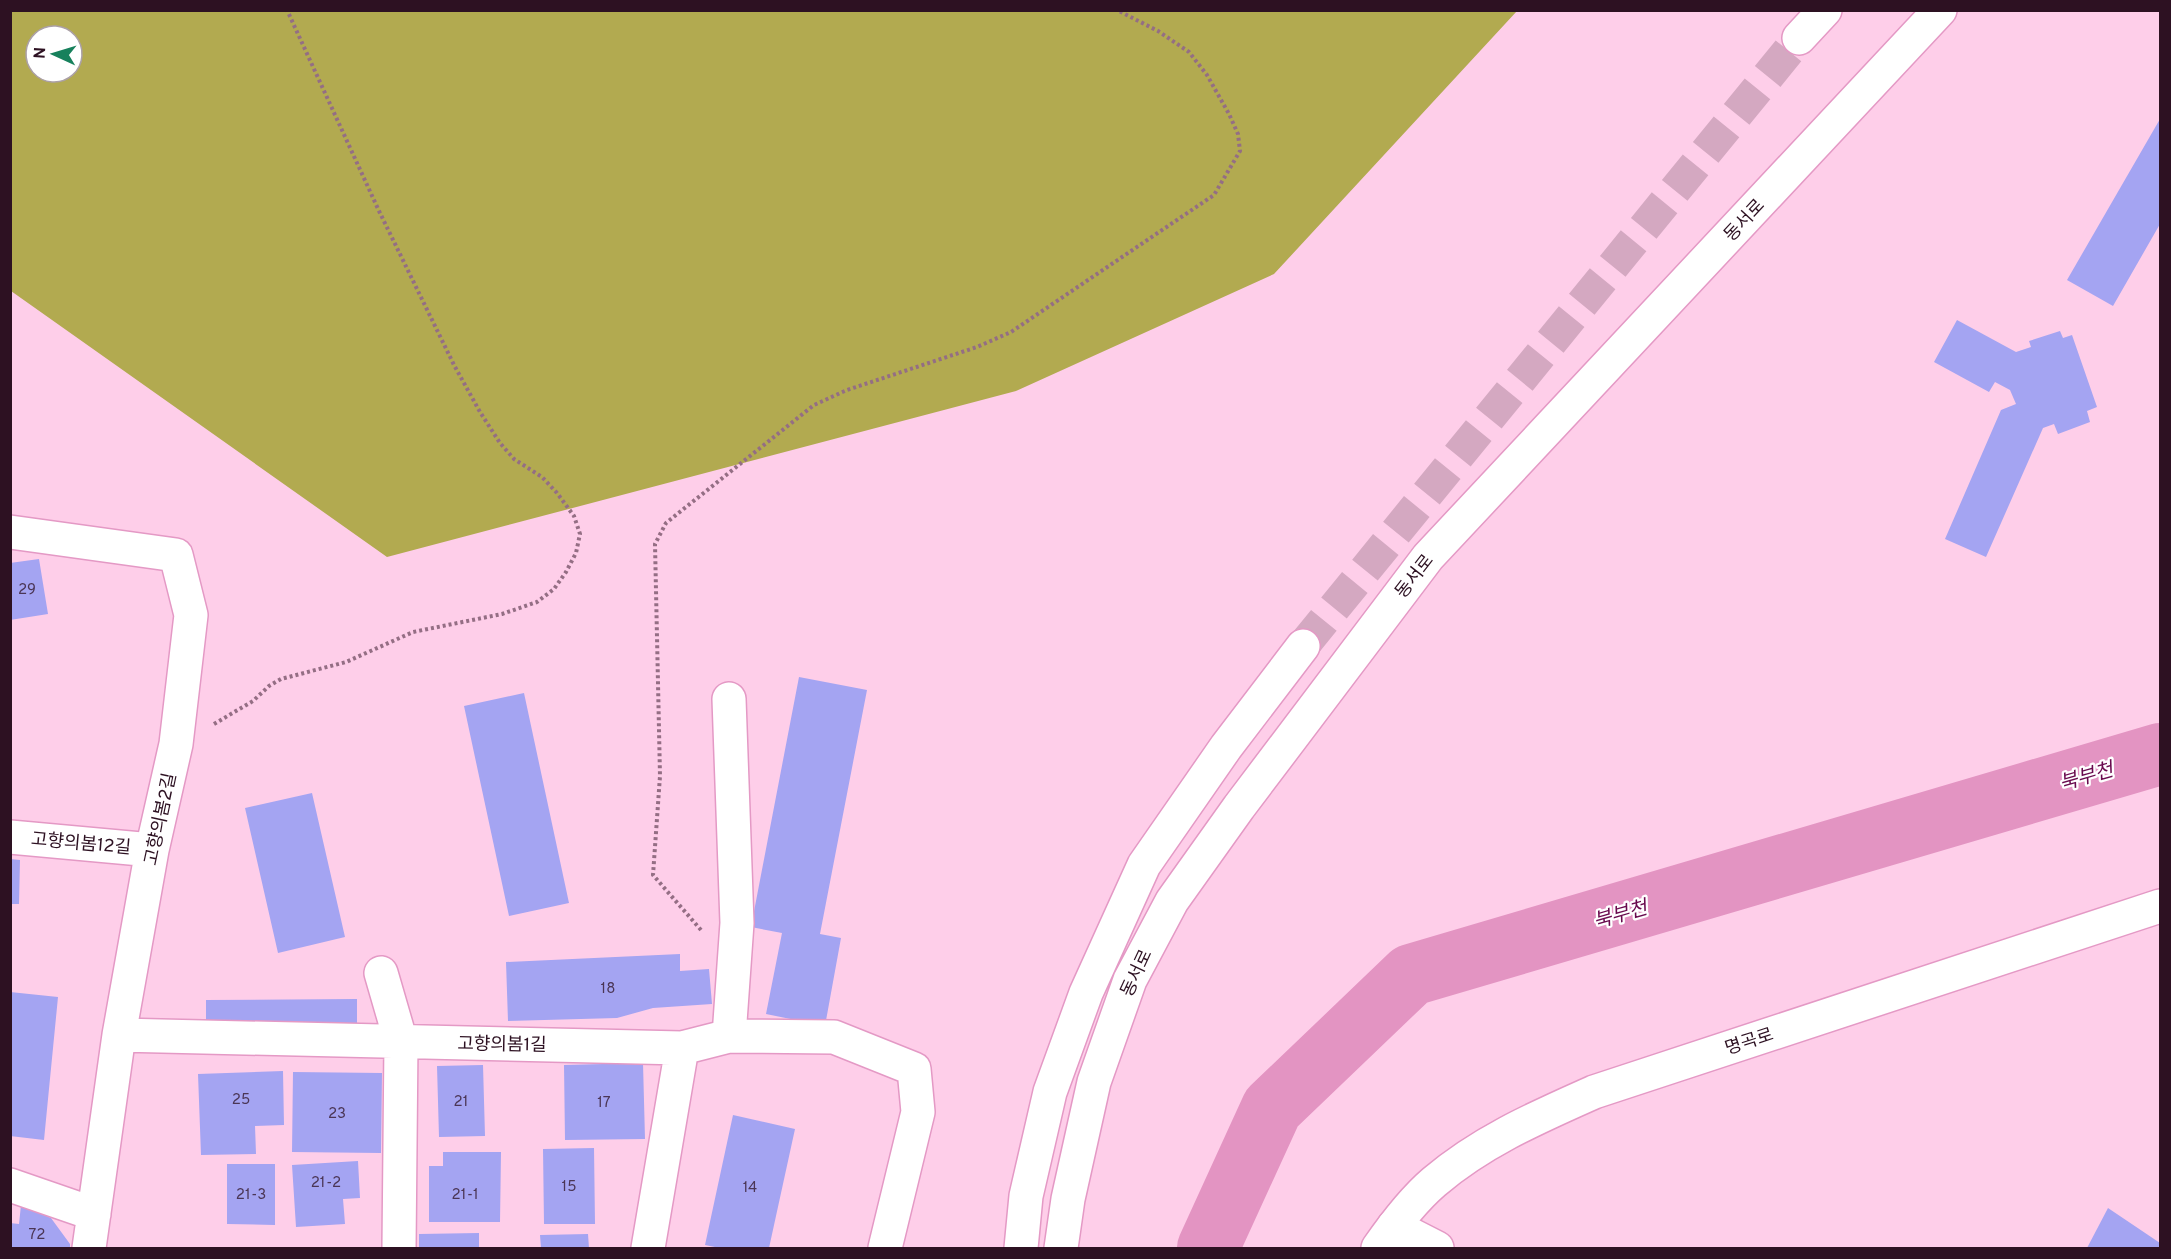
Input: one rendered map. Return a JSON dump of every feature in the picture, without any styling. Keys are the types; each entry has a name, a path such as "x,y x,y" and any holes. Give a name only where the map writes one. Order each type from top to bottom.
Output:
{"main road":[{"path":"1799,38 1825,10"},
{"name":"동서로","path":"1061,1248 1068,1199 1094,1082 1130,981 1172,901 1232,816 1428,557 1940,10"},
{"name":"고향의봄2길","path":"10,532 176,555 191,615 176,744 152,850 119,1035 89,1248"},
{"name":"동서로","path":"1021,1248 1026,1196 1050,1092 1086,993 1144,865 1226,747 1303,646"},
{"path":"729,699 737,923 729,1036"},
{"name":"고향의봄12길","path":"10,837 152,850"},
{"name":"명곡로","path":"1386,1237 1433,1183 1473,1153 1525,1122 1594,1092 2160,906"},
{"path":"381,973 401,1041 399,1248"},
{"name":"고향의봄1길","path":"119,1035 682,1048 729,1036 834,1037 914,1070 918,1112 885,1248"},
{"path":"648,1248 682,1048"},
{"path":"10,1185 94,1214"},
{"path":"1386,1237 1437,1248"}],"path":[{"path":"176,744 253,701 269,686 281,679 346,662 414,632 502,614 537,602 554,589 566,572 576,553 580,534 574,516 557,493 542,477 514,459 500,443 480,412 454,365 379,211 287,10"},
{"path":"703,932 653,875 660,776 656,544 666,523 814,405 847,390 977,347 1011,332 1214,195 1240,152 1238,134 1230,114 1207,75 1189,52 1158,31 1117,10"}],"shaded area":[{"path":"11,10 1517,10 1274,274 1016,391 387,557 11,291"}],"building":[{"path":"2160,119 2160,224 2113,306 2067,280"},
{"path":"1957,320 2016,352 2031,347 2029,341 2060,331 2063,338 2072,335 2097,407 2087,411 2090,422 2058,434 2054,424 2043,428 1986,557 1945,539 2001,410 2016,404 2010,390 1995,382 1989,392 1934,362"},
{"path":"39,559 48,614 10,620 10,563"},
{"path":"799,677 867,690 820,934 841,938 825,1026 766,1014 782,933 751,927"},
{"path":"524,693 569,903 509,916 464,706"},
{"path":"312,793 345,937 278,953 245,808"},
{"path":"10,859 20,860 19,904 10,904"},
{"path":"680,954 680,971 709,969 712,1004 653,1008 617,1018 508,1021 506,962"},
{"path":"10,992 58,997 44,1140 10,1136"},
{"path":"357,999 357,1025 206,1026 206,1000"},
{"path":"643,1063 645,1139 565,1140 564,1065"},
{"path":"483,1065 485,1136 439,1137 437,1066"},
{"path":"283,1071 284,1125 255,1126 256,1154 201,1155 198,1074"},
{"path":"293,1072 382,1073 381,1153 292,1152"},
{"path":"733,1115 795,1129 769,1248 720,1248 705,1245"},
{"path":"594,1148 595,1224 544,1224 543,1149"},
{"path":"443,1152 501,1152 500,1222 429,1222 429,1166 443,1166"},
{"path":"358,1161 360,1198 343,1199 345,1224 296,1227 292,1165"},
{"path":"227,1164 275,1164 275,1225 227,1224"},
{"path":"21,1205 51,1218 70,1244 70,1248 10,1248 10,1223 19,1224"},
{"path":"2108,1208 2160,1243 2160,1248 2087,1248"},
{"path":"479,1233 479,1248 419,1248 419,1234"},
{"path":"588,1234 589,1248 541,1248 540,1235"}],"waterway":[{"name":"북부천","path":"1208,1248 1272,1108 1411,975 2160,754"}],"tunnel":[{"path":"1303,646 1799,38"}]}
